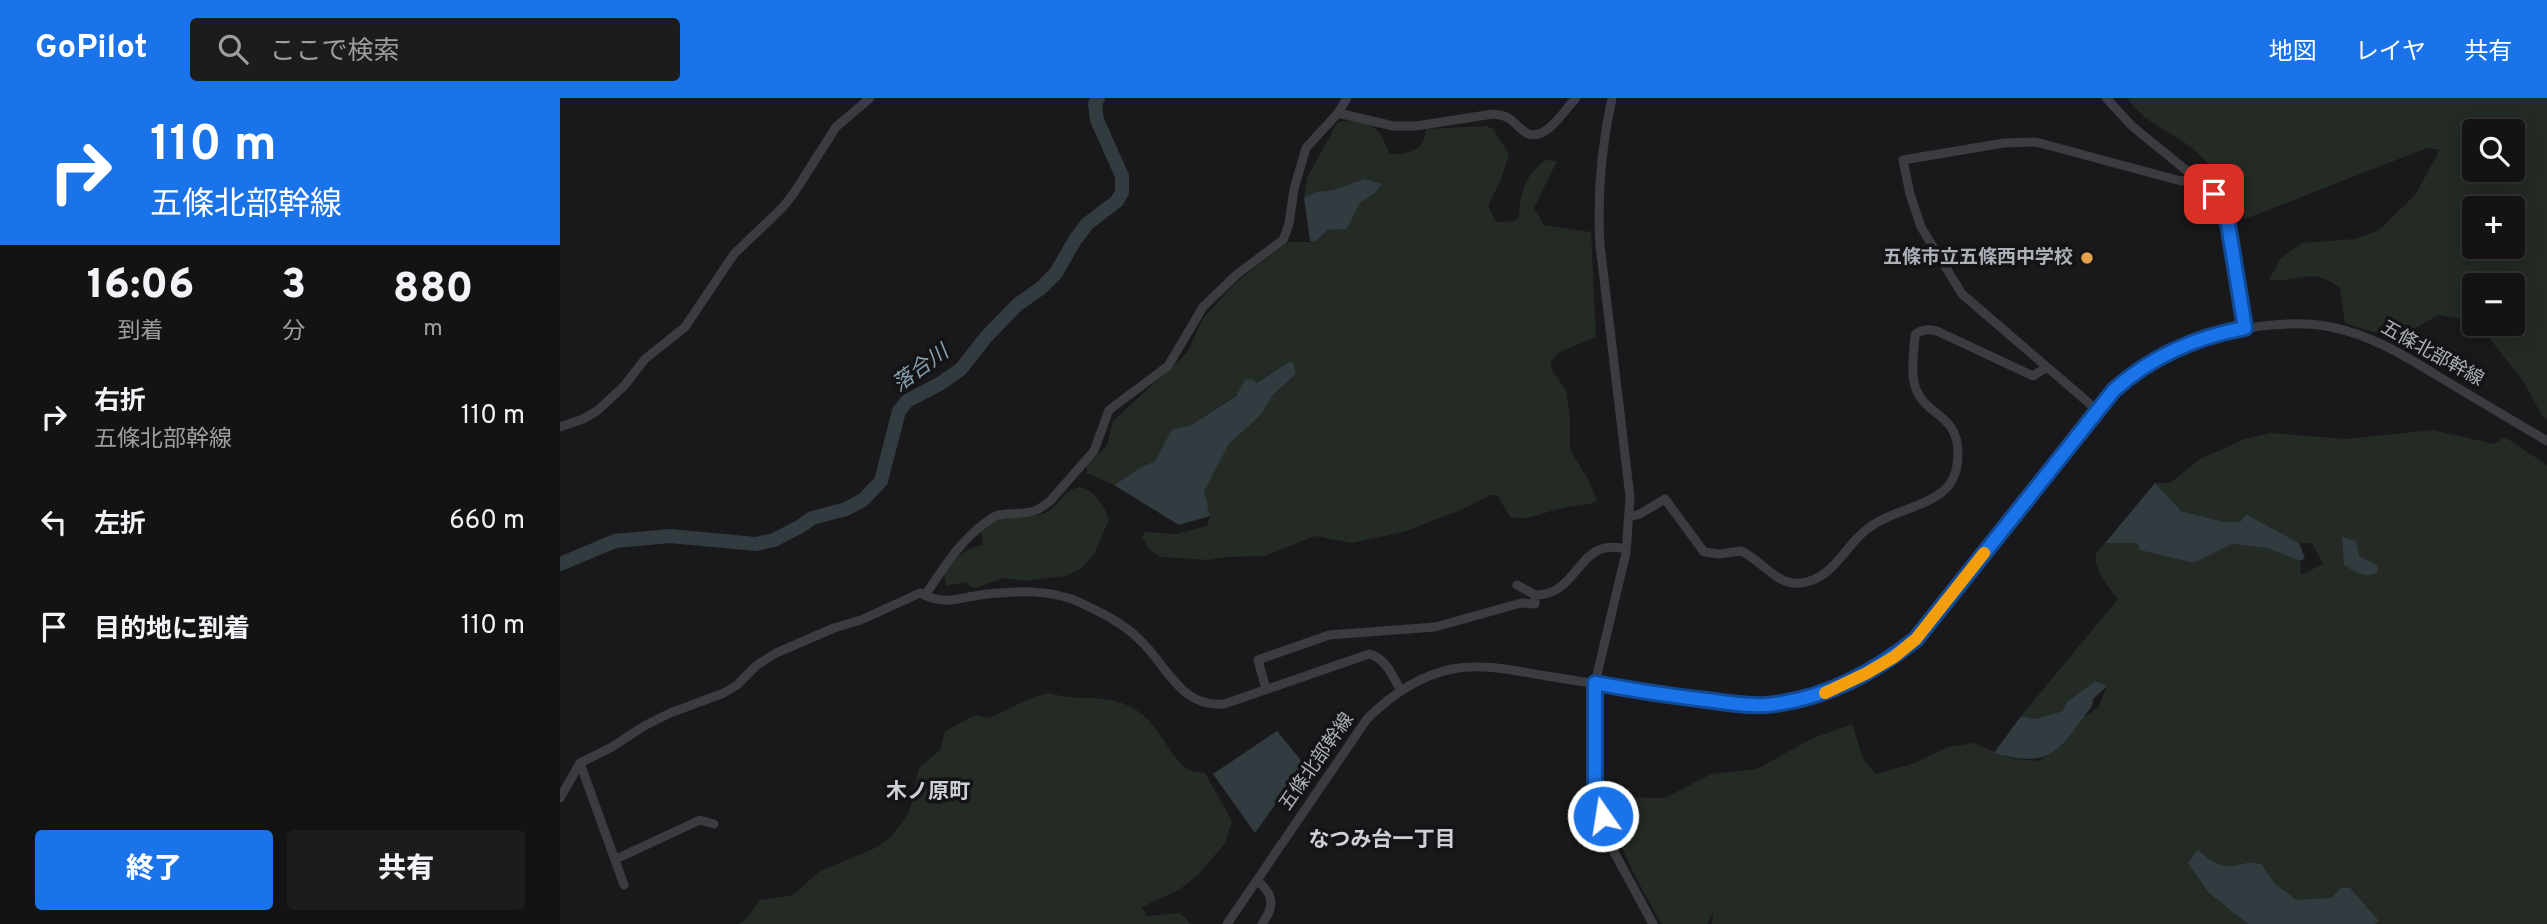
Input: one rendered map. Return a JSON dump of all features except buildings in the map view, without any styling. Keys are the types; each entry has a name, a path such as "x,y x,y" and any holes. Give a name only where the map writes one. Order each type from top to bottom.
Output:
{"street":[{"path":"560,427 597,411 624,386 645,359 685,327 734,254 794,193 836,127 870,98"},
{"path":"560,798 580,763 612,747 656,719 724,693 776,653 922,594 951,555 975,531 997,515 1028,514 1051,500 1094,451 1109,411 1168,366 1203,307 1236,275 1283,240 1289,224 1294,189 1307,148 1338,113 1347,98"},
{"path":"1338,113 1393,126 1416,126 1493,114 1505,115 1527,133 1535,135 1544,132 1576,98"},
{"path":"1612,98 1599,167 1598,217 1628,474 1629,517 1626,549 1595,683 1595,782 1614,852 1653,924"},
{"path":"2106,98 2132,125 2214,194 2226,215 2245,328"},
{"path":"2097,410 1962,294 1921,228 1903,160 2004,144 2036,142 2181,181 2197,178"},
{"name":"五條北部幹線","path":"1227,924 1367,719 1401,691 1439,673 1465,667 1492,667 1664,695 1763,705 1831,691 1894,657 1916,639 2097,410 2130,376 2154,361 2200,340 2245,328 2286,323 2353,332 2408,357 2547,441"},
{"path":"1629,517 1640,514 1665,499 1703,552 1719,554 1741,551 1783,581 1797,584 1809,582 1830,570 1848,546 1874,524 1936,496 1953,480 1958,463 1955,436 1950,424 1920,398 1913,378 1915,335 1919,331 1937,331 2033,376 2047,368"},
{"path":"1266,689 1258,660 1316,639 1349,632 1434,627 1535,600 1565,585 1586,556 1611,547 1626,549"},
{"path":"1517,585 1535,600"},
{"path":"922,594 950,601 985,594 1029,592 1069,598 1129,630 1148,648 1179,688 1197,702 1224,704 1369,654 1385,664 1401,691"},
{"path":"580,763 624,885"},
{"path":"616,859 700,820 714,824"},
{"path":"1257,880 1270,895 1272,903 1262,924"}],"shaded area":[{"path":"2127,98 2547,98 2547,419 2542,416 2524,382 2488,336 2525,336 2525,273 2462,273 2462,319 2439,315 2395,339 2345,323 2340,288 2330,281 2313,277 2269,280 2281,258 2302,243 2355,239 2379,230 2415,195 2440,150 2427,148 2245,219 2221,181 2200,155 2141,114"},
{"path":"1361,122 1373,127 1382,137 1389,153 1393,154 1408,152 1421,145 1426,129 1487,126 1493,129 1509,154 1488,206 1496,222 1514,221 1519,217 1522,192 1528,178 1545,160 1557,161 1534,208 1544,225 1591,232 1596,337 1558,353 1551,362 1551,369 1566,390 1570,417 1570,449 1597,501 1517,518 1510,517 1497,495 1491,495 1456,512 1403,532 1352,543 1315,536 1265,556 1209,560 1160,557 1149,549 1142,537 1145,532 1176,534 1207,526 1210,516 1203,491 1229,444 1261,415 1273,395 1296,374 1287,363 1190,427 1172,429 1155,461 1114,485 1087,473 1087,466 1107,445 1113,421 1187,353 1202,320 1233,285 1288,242 1315,242 1328,230 1347,229 1360,203 1375,193 1364,179 1304,198 1307,178 1337,123"},
{"path":"1364,179 1382,184 1375,193 1360,203 1347,229 1328,230 1315,242 1310,241 1304,198"},
{"path":"1293,362 1296,374 1273,395 1261,415 1229,444 1204,491 1210,516 1179,525 1114,485 1155,461 1172,429 1190,426 1236,396 1245,380 1252,379 1256,383"},
{"path":"2433,430 2494,444 2505,437 2547,465 2547,924 1712,924 1713,913 1707,924 1662,924 1622,847 1607,797 1665,798 1711,774 1757,769 1811,739 1852,724 1863,758 1875,774 1912,764 1948,747 1973,743 2013,759 2041,761 2068,727 2098,708 2107,686 2066,703 2063,711 2035,719 2021,716 2118,599 2096,565 2097,552 2105,543 2137,543 2194,563 2232,544 2267,548 2300,561 2301,575 2323,564 2312,543 2299,543 2246,514 2240,522 2224,522 2181,511 2155,483 2170,483 2200,459 2245,439 2270,433 2346,439"},
{"path":"2155,483 2181,511 2224,522 2240,522 2246,514 2299,543 2305,558 2300,561 2267,548 2232,544 2194,563 2140,550 2137,543 2105,543"},
{"path":"1081,487 1099,500 1109,520 1094,554 1082,568 1066,576 1024,581 1004,578 975,588 967,582 946,586 944,574 952,563 970,549 983,545 981,530 999,516 1018,518 1038,515 1050,510 1071,490"},
{"path":"2342,537 2356,541 2359,556 2377,565 2378,572 2365,575 2344,565"},
{"path":"2095,681 2107,686 2093,699 2092,706 2071,734 2053,752 2030,759 1994,753 2021,716 2035,719 2063,711 2066,703"},
{"path":"1049,693 1108,700 1131,707 1149,721 1183,766 1191,771 1205,773 1232,821 1225,843 1199,874 1179,890 1142,907 1147,916 1180,913 1191,924 738,924 746,919 760,900 793,895 820,871 873,849 890,838 909,813 919,768 940,750 945,731 975,715 989,718 1036,696"},
{"path":"1277,731 1304,764 1255,833 1213,774"},
{"path":"2198,850 2223,866 2261,864 2276,885 2297,900 2331,898 2341,888 2350,888 2379,921 2375,924 2248,924 2209,893 2188,863"}],"waterway":[{"name":"落合川","path":"560,564 615,541 670,536 756,544 774,540 812,518 846,509 863,500 881,481 899,411 907,401 961,369 986,337 1017,305 1056,273 1087,224 1117,201 1122,192 1122,176 1097,120 1095,104 1098,98"}],"slow traffic":[{"path":"1825,693 1843,686 1894,657 1916,639 1984,553"}],"place":[{"name":"五條市立五條西中学校","path":"2087,258"}],"district":[{"name":"木ノ原町","path":"928,792"},
{"name":"なつみ台一丁目","path":"1382,840"}],"route":[{"path":"1603,816 1595,782 1595,683 1664,695 1763,705 1831,691 1855,680 1894,657 1916,639 2114,390 2145,366 2182,346 2245,328 2226,215 2214,194"}]}
